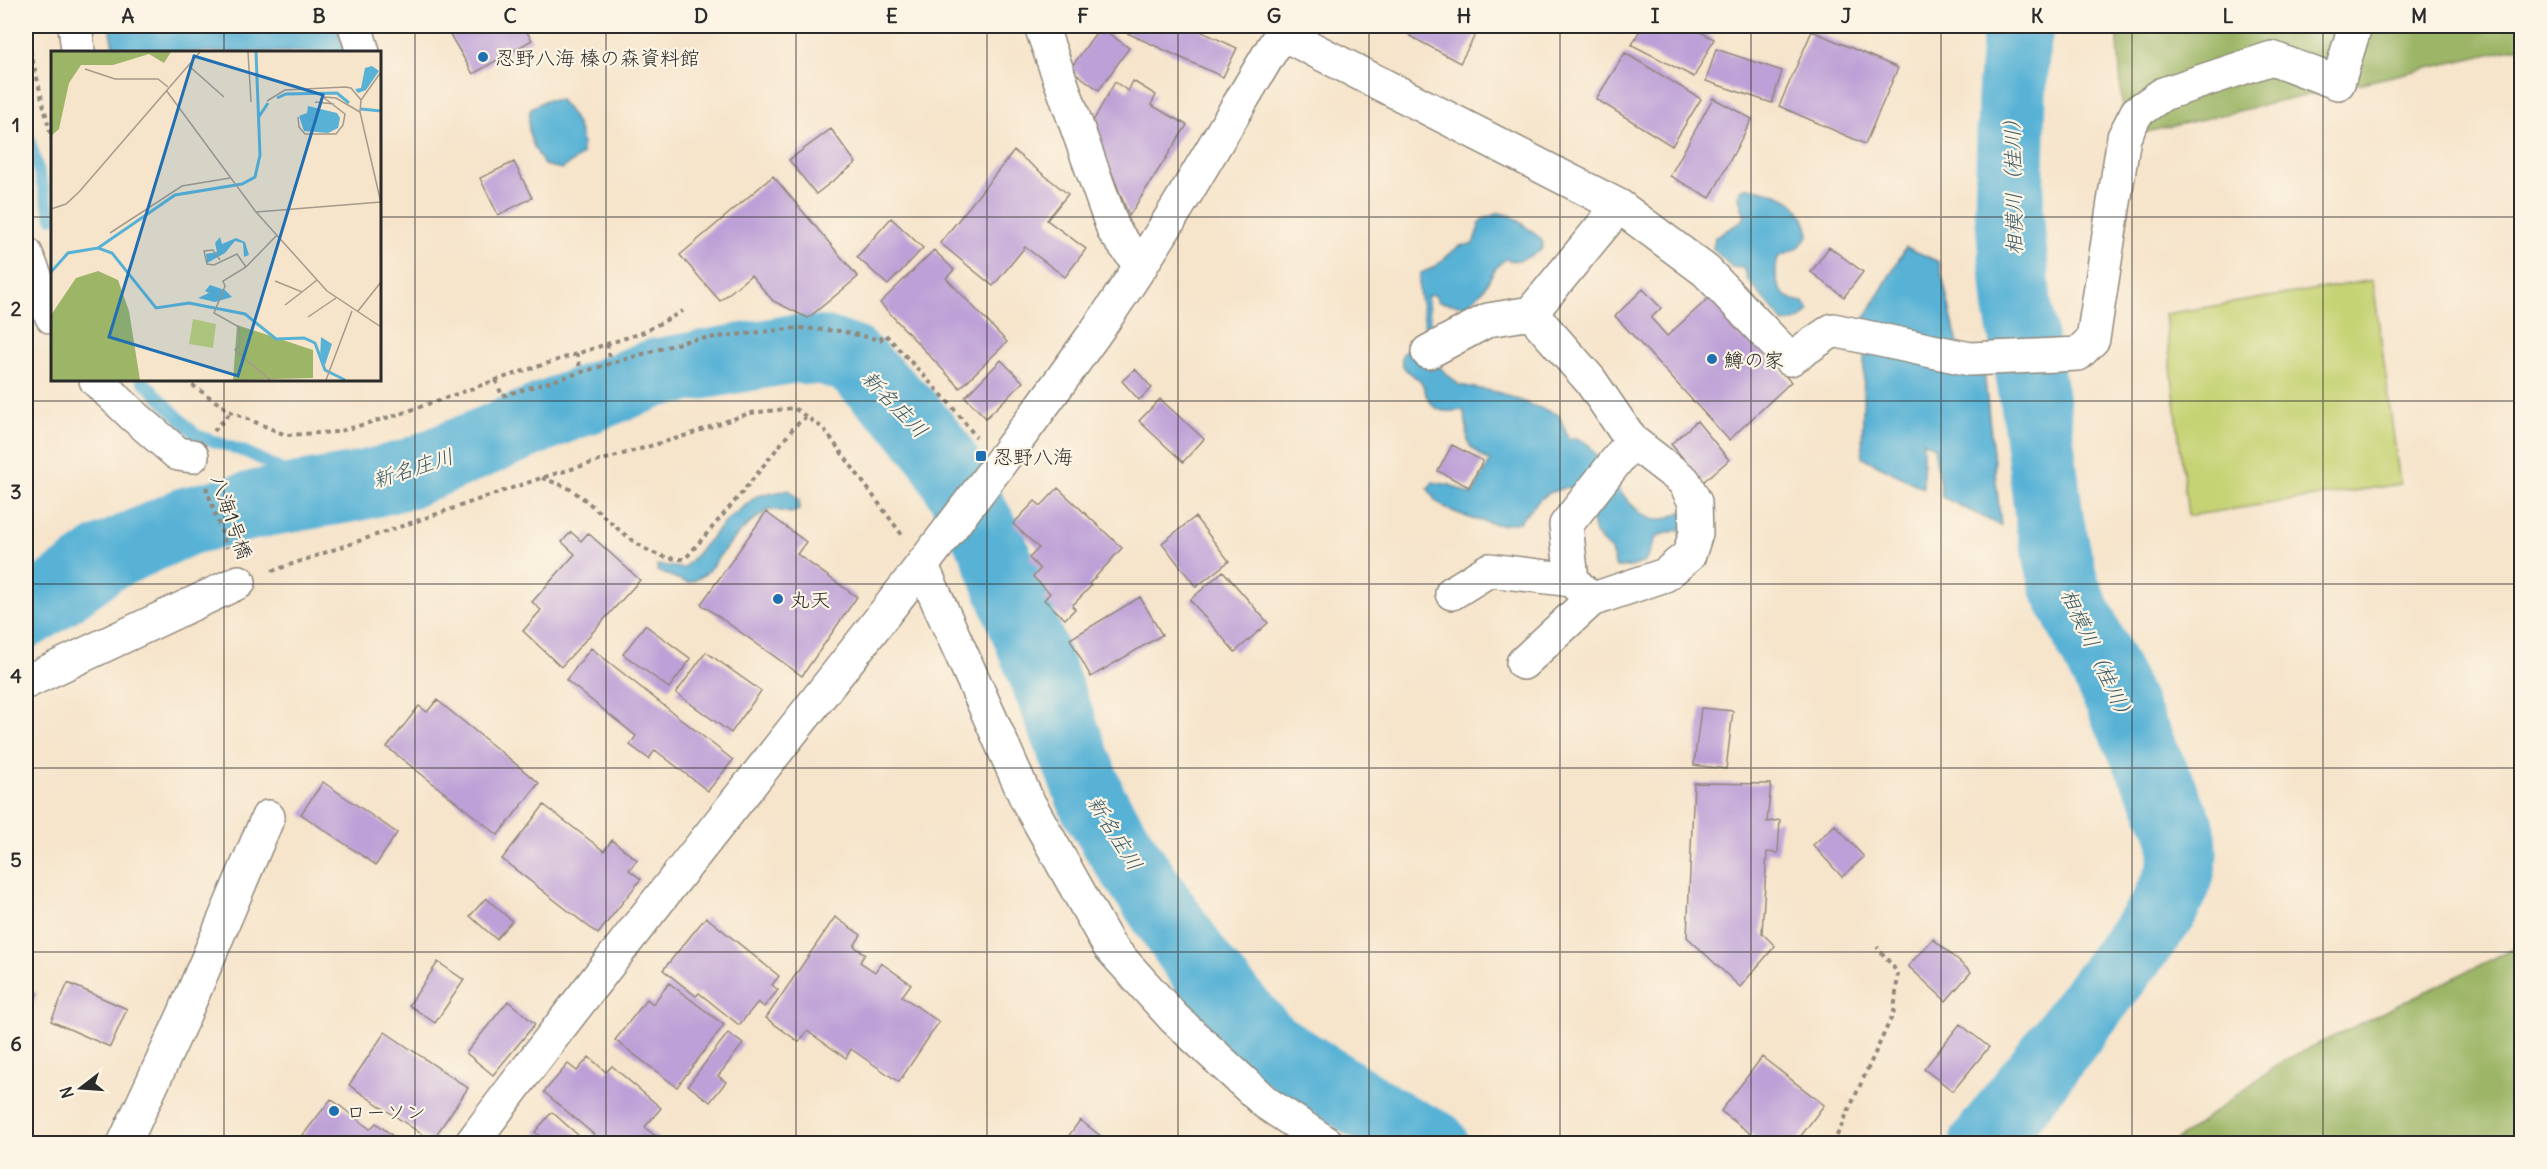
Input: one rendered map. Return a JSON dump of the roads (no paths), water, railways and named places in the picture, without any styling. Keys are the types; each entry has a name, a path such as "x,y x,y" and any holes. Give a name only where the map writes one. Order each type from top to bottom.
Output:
{"street":[{"path":"355,26 363,51"},
{"path":"1041,26 1114,231 1141,266"},
{"path":"471,1143 552,1035 926,561 1095,333 1141,266 1283,29 1619,206 1706,271 1790,359 1833,330 1970,359 2078,354 2093,339 2124,137 2137,112 2163,94 2272,58 2338,83 2355,26"},
{"path":"1428,352 1488,320 1532,313 1619,206"},
{"path":"26,254 51,315"},
{"path":"1452,593 1489,570 1582,590 1665,576 1689,555 1696,533 1695,502 1684,481 1632,441 1590,380 1532,313"},
{"path":"97,381 178,454 197,466"},
{"path":"1582,590 1566,525 1632,441"},
{"path":"926,561 1027,800 1109,946 1174,1018 1266,1103 1328,1143"},
{"path":"26,682 234,569"},
{"path":"1523,663 1582,590"},
{"path":"124,1143 183,1017 268,817"}],"water":[{"path":"109,26 337,26 344,51 114,51"},
{"path":"546,100 560,100 574,119 580,132 582,155 562,169 544,165 530,138 528,124 531,108"},
{"path":"1748,187 1769,191 1787,199 1800,212 1805,222 1809,234 1803,243 1778,257 1776,265 1777,281 1783,293 1804,302 1809,311 1800,320 1784,323 1748,280 1744,268 1732,267 1713,249 1715,237 1745,217 1739,198 1740,190"},
{"path":"1499,213 1512,216 1540,238 1543,243 1541,250 1524,259 1515,261 1506,259 1494,270 1477,297 1465,306 1438,302 1435,295 1427,296 1433,338 1433,361 1459,385 1497,392 1559,415 1568,438 1580,439 1589,445 1618,489 1637,510 1647,517 1660,520 1687,510 1689,538 1677,530 1657,536 1645,562 1631,567 1616,567 1611,551 1595,534 1590,511 1575,489 1566,487 1549,493 1539,500 1519,522 1501,525 1472,519 1445,508 1435,500 1428,488 1433,482 1450,485 1472,495 1490,461 1469,444 1463,410 1442,411 1430,403 1421,382 1408,372 1401,361 1405,351 1423,336 1424,320 1419,288 1421,273 1435,267 1459,246 1473,244 1481,220"},
{"path":"1906,247 1939,262 1963,367 1984,372 2001,526 1942,497 1934,447 1923,441 1923,488 1862,457 1865,318"},
{"path":"789,490 799,500 799,510 791,513 770,509 764,513 740,532 701,577 688,583 657,571 657,565 684,568 726,521 757,496"}],"waterway":[{"name":"相模川（桂川）","path":"1984,1144 2161,913 2177,883 2183,854 2181,830 2065,588 2050,524 2035,403 2017,303 2009,209 2012,95 2016,43 2020,26"},
{"path":"26,128 51,215"},
{"name":"新名庄川","path":"26,614 104,559 187,521 268,502 356,487 408,474 560,410 656,373 792,349 826,351 852,360 912,419 940,454 992,545 1093,803 1121,849 1205,973 1268,1044 1395,1125 1434,1144"},
{"path":"143,381 196,435 248,453 302,480 356,487"}],"place":[{"name":"忍野八海 榛の森資料館","path":"483,57"},
{"name":"鱒の家","path":"1712,359"},
{"name":"忍野八海","path":"981,456"},
{"name":"丸天","path":"778,599"},
{"name":"ローソン","path":"334,1111"}]}
